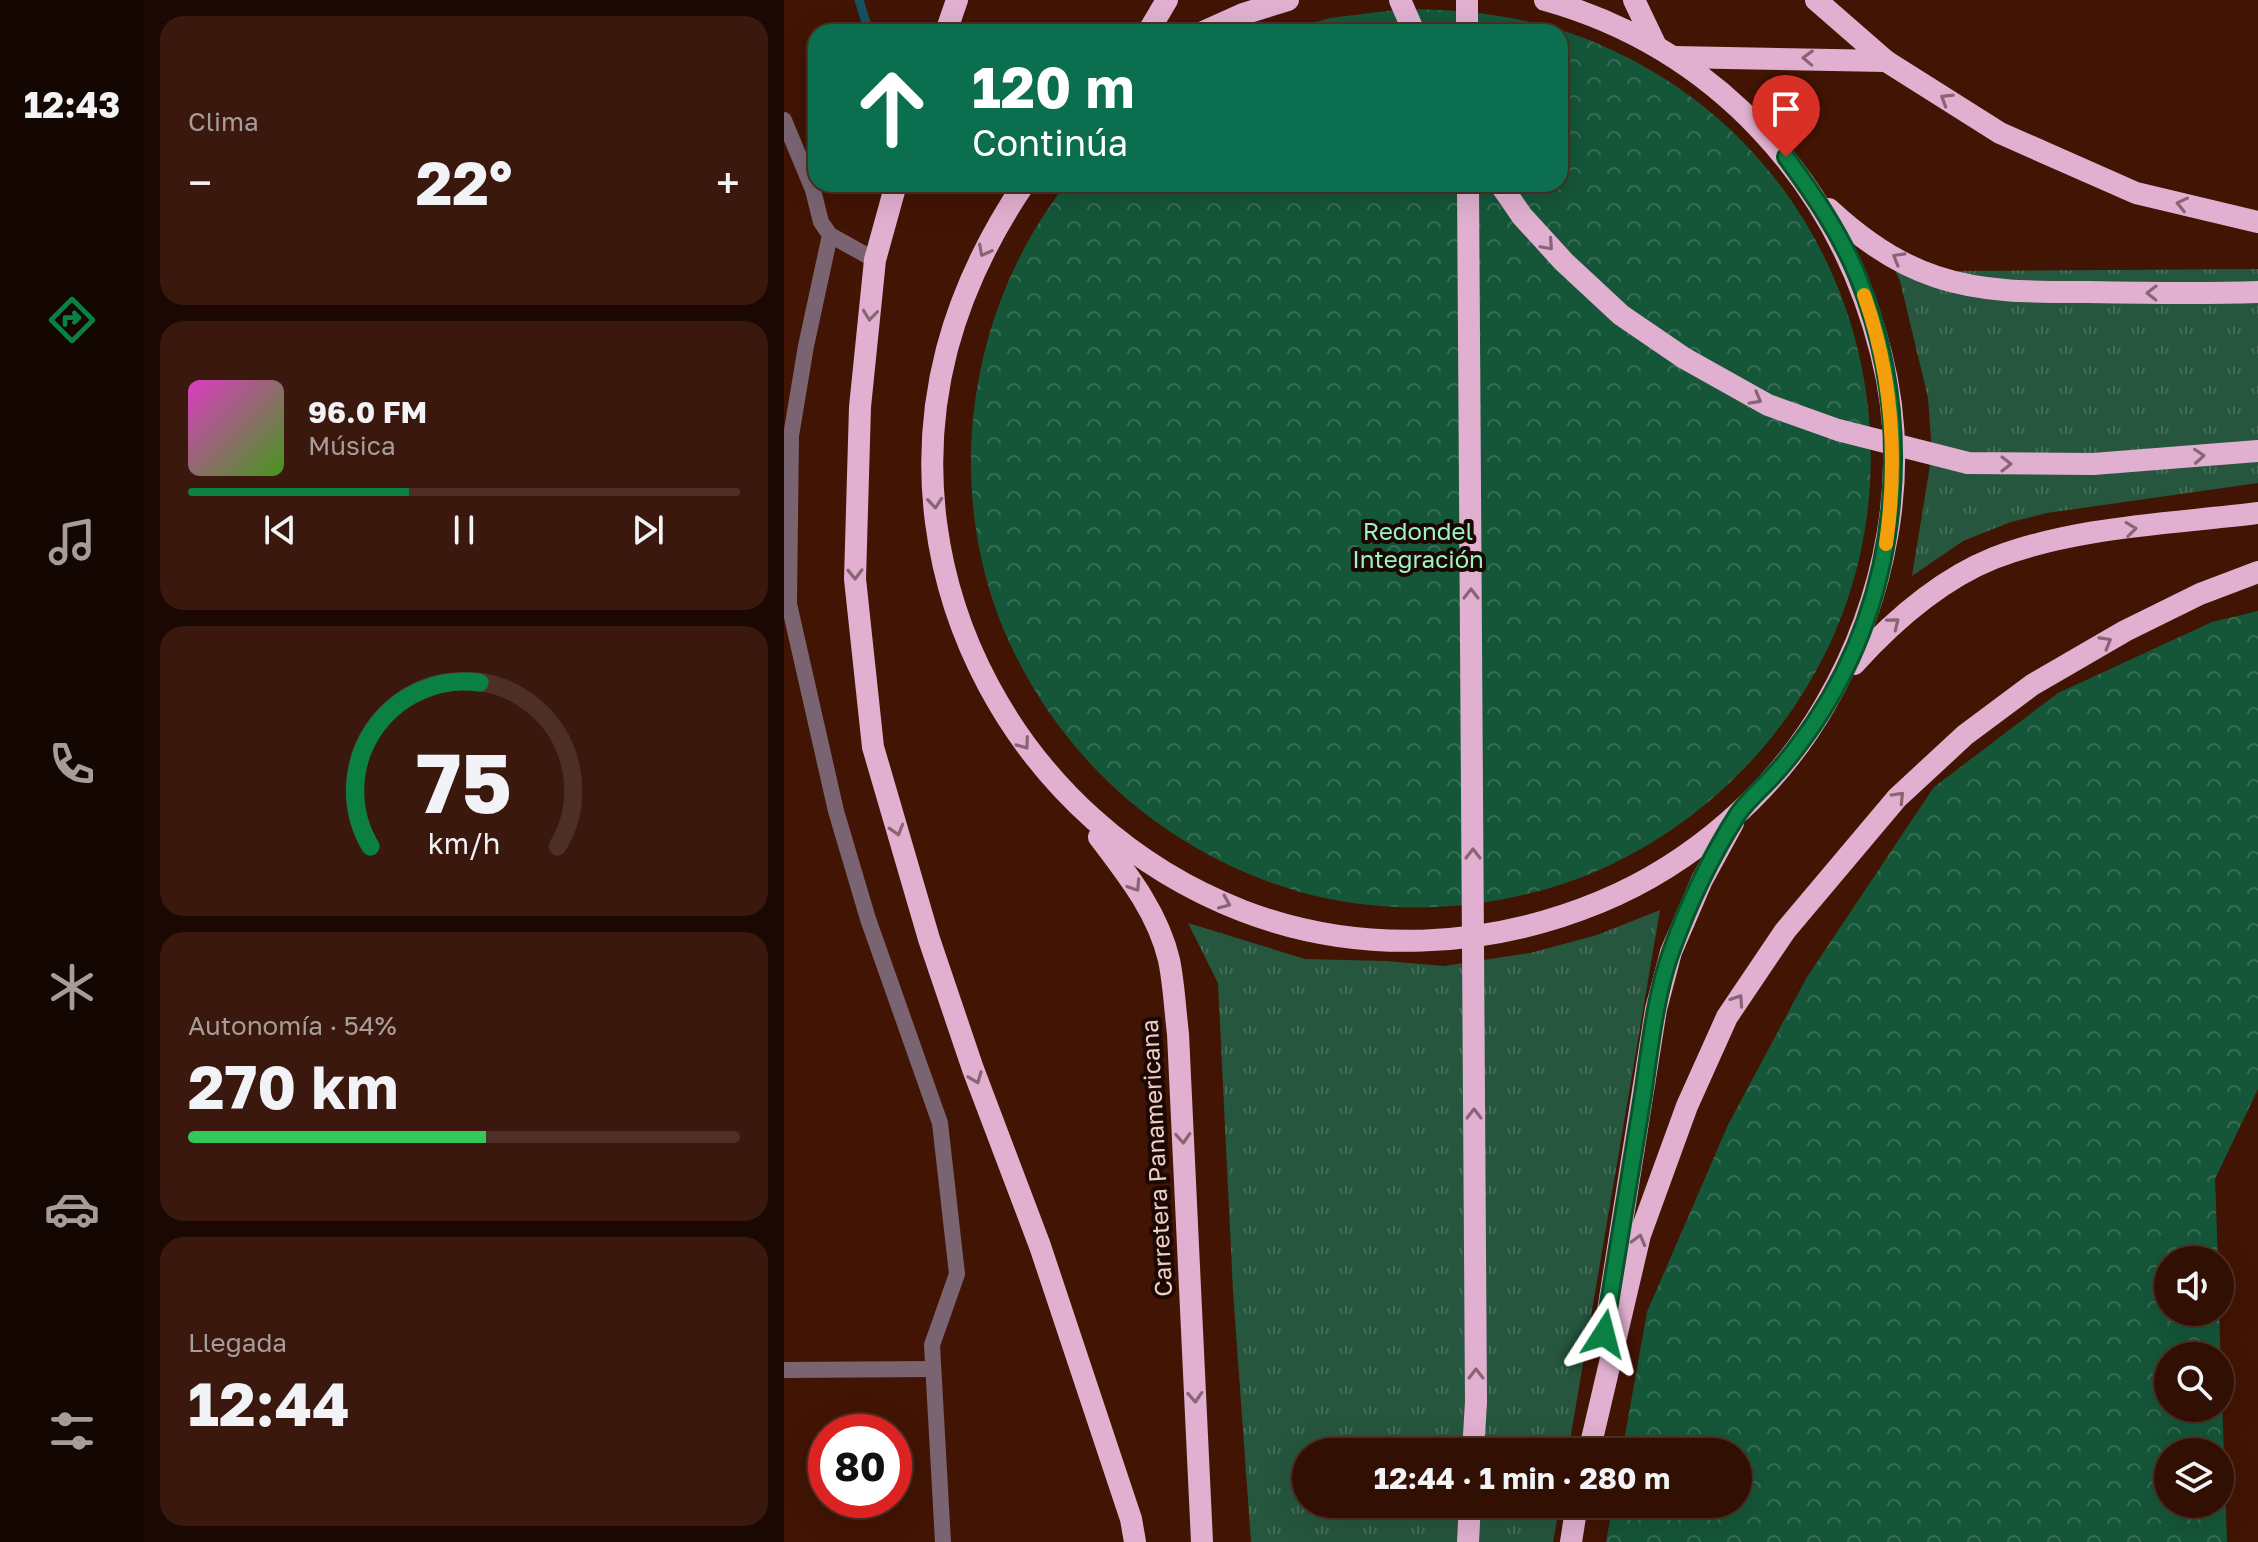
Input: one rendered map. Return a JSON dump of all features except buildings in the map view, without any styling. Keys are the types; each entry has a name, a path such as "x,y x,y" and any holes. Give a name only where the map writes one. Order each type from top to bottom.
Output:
{"highway":[{"path":"949,24 957,0"},
{"path":"1153,24 1167,0"},
{"path":"1221,24 1288,0"},
{"path":"1400,0 1410,24"},
{"path":"1467,0 1467,24"},
{"path":"1019,192 977,263 949,343 937,403 933,451 934,500 940,548 951,595 986,685 1011,726 1072,801 1143,860 1224,903 1281,924 1357,938 1403,941 1494,934 1554,920 1611,898 1691,851 1739,812 1790,758 1817,720 1859,637 1875,593 1885,548 1892,487 1891,410 1884,364 1862,290 1837,234 1814,194 1786,157 1734,103 1665,52 1592,15 1545,0"},
{"path":"1634,0 1665,52"},
{"path":"1816,0 1886,61 2000,133 2136,193 2258,222"},
{"path":"1665,52 1886,61"},
{"path":"894,192 875,260 860,407 855,579 873,747 929,939 973,1069 1040,1246 1131,1519 1135,1542"},
{"path":"1468,192 1476,1386 1474,1438"},
{"path":"1506,192 1553,251 1621,315 1684,358 1768,405 1838,430 1968,463 2093,464 2258,451"},
{"path":"1814,194 1846,224 1902,261 1934,276 1977,288 2167,294 2258,292"},
{"path":"1840,679 1881,634 1936,589 1994,559 2074,536 2258,513"},
{"path":"1590,1438 1640,1235 1687,1106 1727,1017 1785,931 1897,798 1976,727 2032,685 2125,631 2200,594 2258,572"},
{"name":"Carretera Panamericana","path":"1072,801 1134,883 1155,919 1169,960 1178,1034 1202,1542"},
{"path":"1589,1438 1656,1009 1671,952 1702,880 1739,812"},
{"path":"1468,1542 1469,1518"},
{"path":"1571,1542 1575,1518"}],"lane":[{"path":"784,120 808,178"},
{"path":"814,192 821,222 830,235 875,260"},
{"path":"830,235 806,346 791,436 789,604 836,811 868,919 940,1123 957,1274 932,1345 943,1542"},
{"path":"784,1370 933,1369"}],"green space":[{"name":"Redondel Integración","path":"1403,9 1458,11 1539,24 1309,24 1330,18"},
{"name":"Redondel Integración","path":"1568,32 1616,52 1701,104 1770,172 1821,251 1855,339 1870,431 1865,526 1840,619 1794,707 1750,762 1725,787 1670,831 1641,849 1577,879 1509,898 1440,907 1369,905 1334,900 1253,876 1167,830 1094,767 1062,730 1011,646 989,589 976,529 971,468 974,408 986,348 1005,290 1032,235 1061,192 1568,192"},
{"path":"1891,262 1950,271 2258,269 2258,483 2047,513 2011,522 1963,541 1912,576 1932,453 1928,398 1900,281"},
{"path":"2258,611 2258,1089 2215,1179 2217,1246 2154,1246 2154,1326 2219,1326 2220,1342 2154,1342 2154,1422 2223,1422 2223,1438 2154,1438 2154,1518 2226,1518 2227,1542 1606,1542 1610,1518 1752,1518 1752,1438 1624,1438 1647,1312 1728,1125 1807,977 1934,787 2058,693 2212,622"},
{"path":"1660,910 1570,1438 1292,1438 1292,1518 1557,1518 1553,1542 1251,1542 1233,1291 1218,983 1188,923 1305,959 1444,966 1530,953 1597,935"}],"waterway":[{"path":"859,0 866,24"}],"slow traffic":[{"path":"1864,295 1884,364 1891,410 1894,456 1886,544"}],"route":[{"path":"1604,1334 1656,1009 1671,952 1702,880 1739,812 1790,758 1817,720 1840,679 1875,593 1885,548 1892,502 1894,456 1884,364 1873,319 1837,234 1814,194 1786,157"}]}
